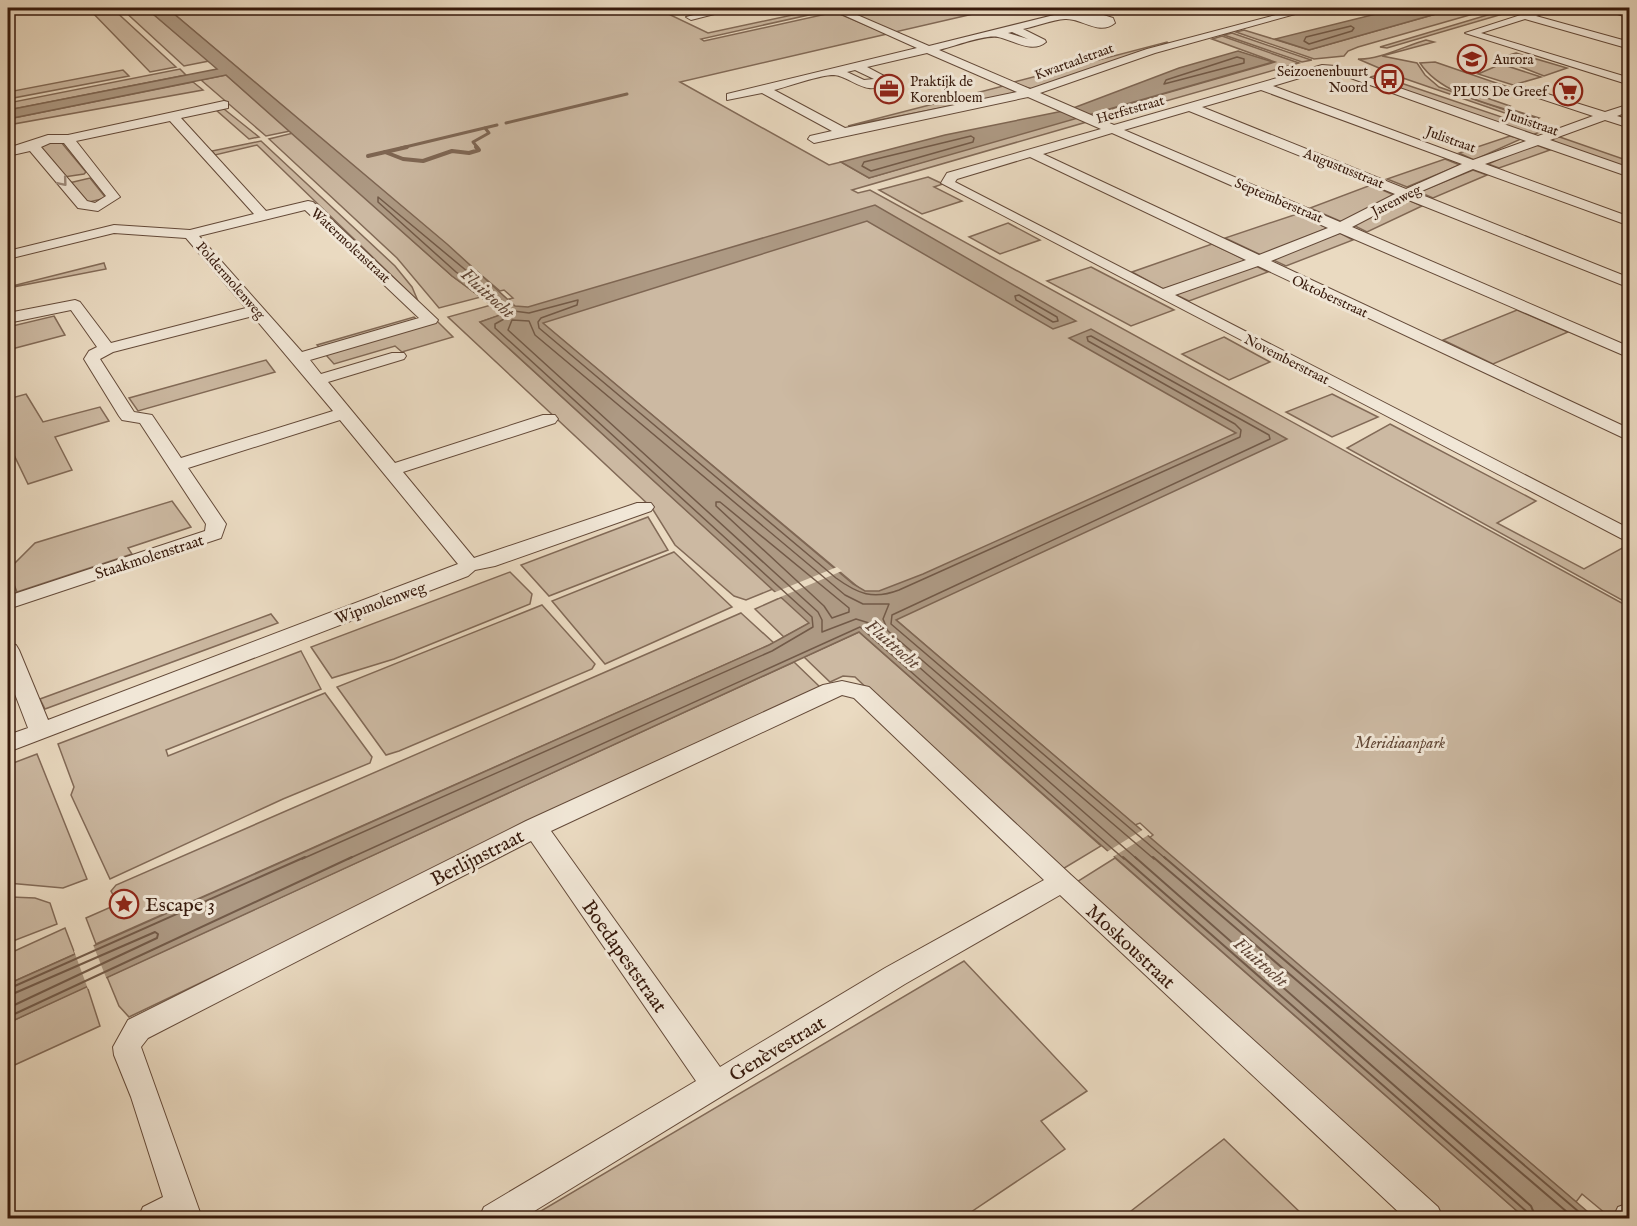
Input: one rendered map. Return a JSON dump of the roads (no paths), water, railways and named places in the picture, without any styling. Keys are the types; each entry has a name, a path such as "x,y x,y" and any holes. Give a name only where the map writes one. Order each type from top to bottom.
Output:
{"street":[{"path":"691,16 729,8"},
{"name":"Septemberstraat","path":"832,8 1629,353"},
{"path":"731,97 1097,8"},
{"name":"Kwartaalstraat","path":"814,139 1029,93 1151,51 1312,8"},
{"path":"1551,8 1470,33 1629,82"},
{"path":"1604,8 1629,15"},
{"path":"1068,15 1098,25 1110,23 1109,20 1082,11"},
{"path":"1524,16 1629,46"},
{"path":"996,32 1023,43 1041,42 1013,28"},
{"path":"836,71 862,84 882,82 882,79 856,66"},
{"name":"Herfststraat","path":"948,180 1031,153 1322,68"},
{"name":"Junistraat","path":"1322,68 1332,68 1629,173"},
{"name":"Julistraat","path":"1262,86 1629,222"},
{"path":"764,89 843,132"},
{"path":"1521,89 1629,124"},
{"path":"8,152 33,146 48,139 68,139 224,105"},
{"name":"Augustusstraat","path":"1191,107 1629,284"},
{"name":"Jarenweg","path":"1163,294 1257,261 1342,227 1407,193 1473,164 1629,107"},
{"path":"173,117 263,216"},
{"path":"33,146 83,205 98,207 113,197 112,194 68,139"},
{"name":"Oktoberstraat","path":"1031,153 1629,436"},
{"name":"Novemberstraat","path":"948,180 951,186 1629,537"},
{"name":"Watermolenstraat","path":"190,234 308,205 430,320 299,358"},
{"path":"98,207 114,229"},
{"name":"Poldermolenweg","path":"8,255 114,229 190,234 299,358"},
{"path":"8,318 75,305 107,349 256,309"},
{"name":"Staakmolenstraat","path":"9,598 213,534 216,524 178,465 146,419 128,416 92,359 94,354 107,349"},
{"path":"317,380 398,356"},
{"path":"299,358 468,565"},
{"path":"178,465 344,413"},
{"path":"391,470 549,419"},
{"name":"Wipmolenweg","path":"8,744 461,572 468,565 488,562 644,507"},
{"path":"8,650 41,731"},
{"name":"Moskoustraat","path":"831,690 842,688 861,692 1062,882 1427,1218"},
{"name":"Berlijnstraat","path":"173,1214 146,1097 128,1055 131,1038 149,1022 535,828 831,690"},
{"name":"Boedapeststraat","path":"535,828 715,1084"},
{"name":"Genèvestraat","path":"495,1218 885,982 1062,882"}],"water":[{"name":"Fluittocht","path":"146,8 167,8 447,244 515,306 528,307 875,205 1076,321 1053,329 867,221 543,323 853,584 865,591 879,591 923,574 1236,433 1069,338 1091,329 1287,439 896,620 1595,1218 1525,1218 859,632 8,1023 8,984 769,645 809,623 480,322 500,315 491,305 452,276 226,75 8,119 8,110 217,69"},
{"path":"1400,8 1457,8 1309,50 1275,39"},
{"path":"1238,51 1273,62 869,178 841,162 945,135 1068,110 1179,68"}],"waterway":[{"path":"506,123 627,94"},
{"path":"401,148 497,125"},
{"path":"478,148 473,142 489,133 485,128"},
{"path":"385,152 407,147"},
{"path":"385,152 403,159 423,161 452,151 469,153 479,150 476,147"},
{"path":"368,156 385,152"}],"place":[{"name":"Aurora","path":"1472,59"},
{"name":"Seizoenenbuurt Noord","path":"1389,79"},
{"name":"Praktijk de Korenbloem","path":"889,89"},
{"name":"PLUS De Greef","path":"1568,91"},
{"name":"Escape 3","path":"124,904"}],"park label":[{"name":"Meridiaanpark","path":"1400,742"}]}
